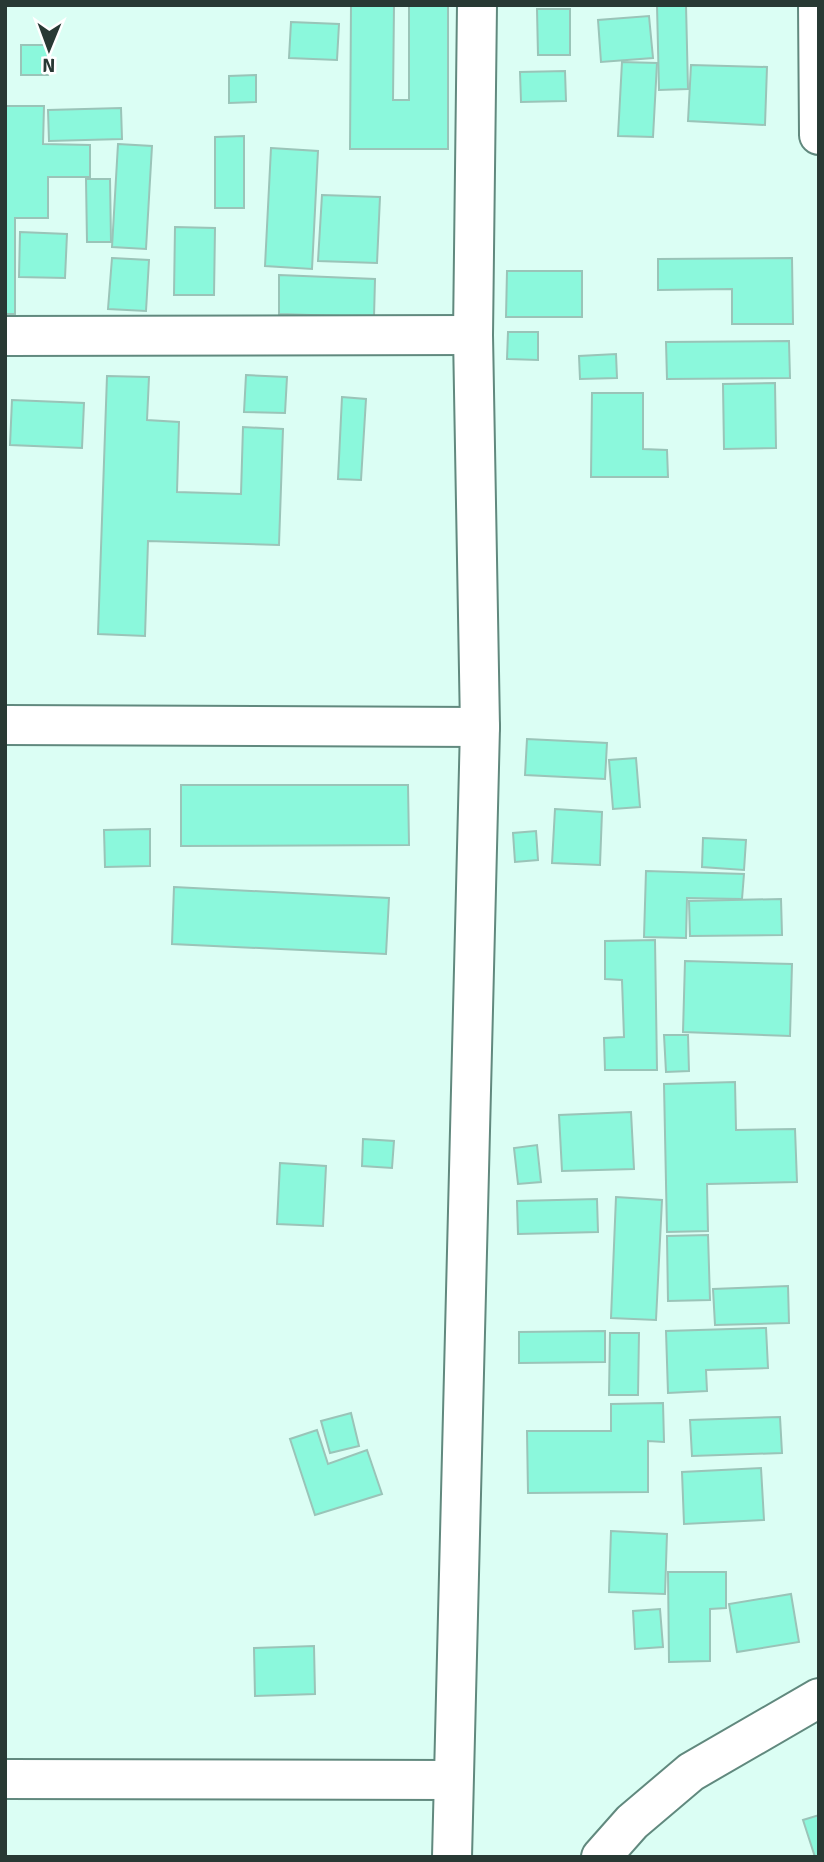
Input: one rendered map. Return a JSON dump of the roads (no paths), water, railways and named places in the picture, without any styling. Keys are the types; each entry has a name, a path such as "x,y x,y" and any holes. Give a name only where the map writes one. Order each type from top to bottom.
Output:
{"street":[{"path":"452,1857 480,727 473,335 477,5"},
{"path":"818,5 819,135"},
{"path":"5,336 473,335"},
{"path":"5,725 480,727"},
{"path":"601,1857 632,1822 691,1772 819,1698"},
{"path":"5,1779 453,1780"}]}
